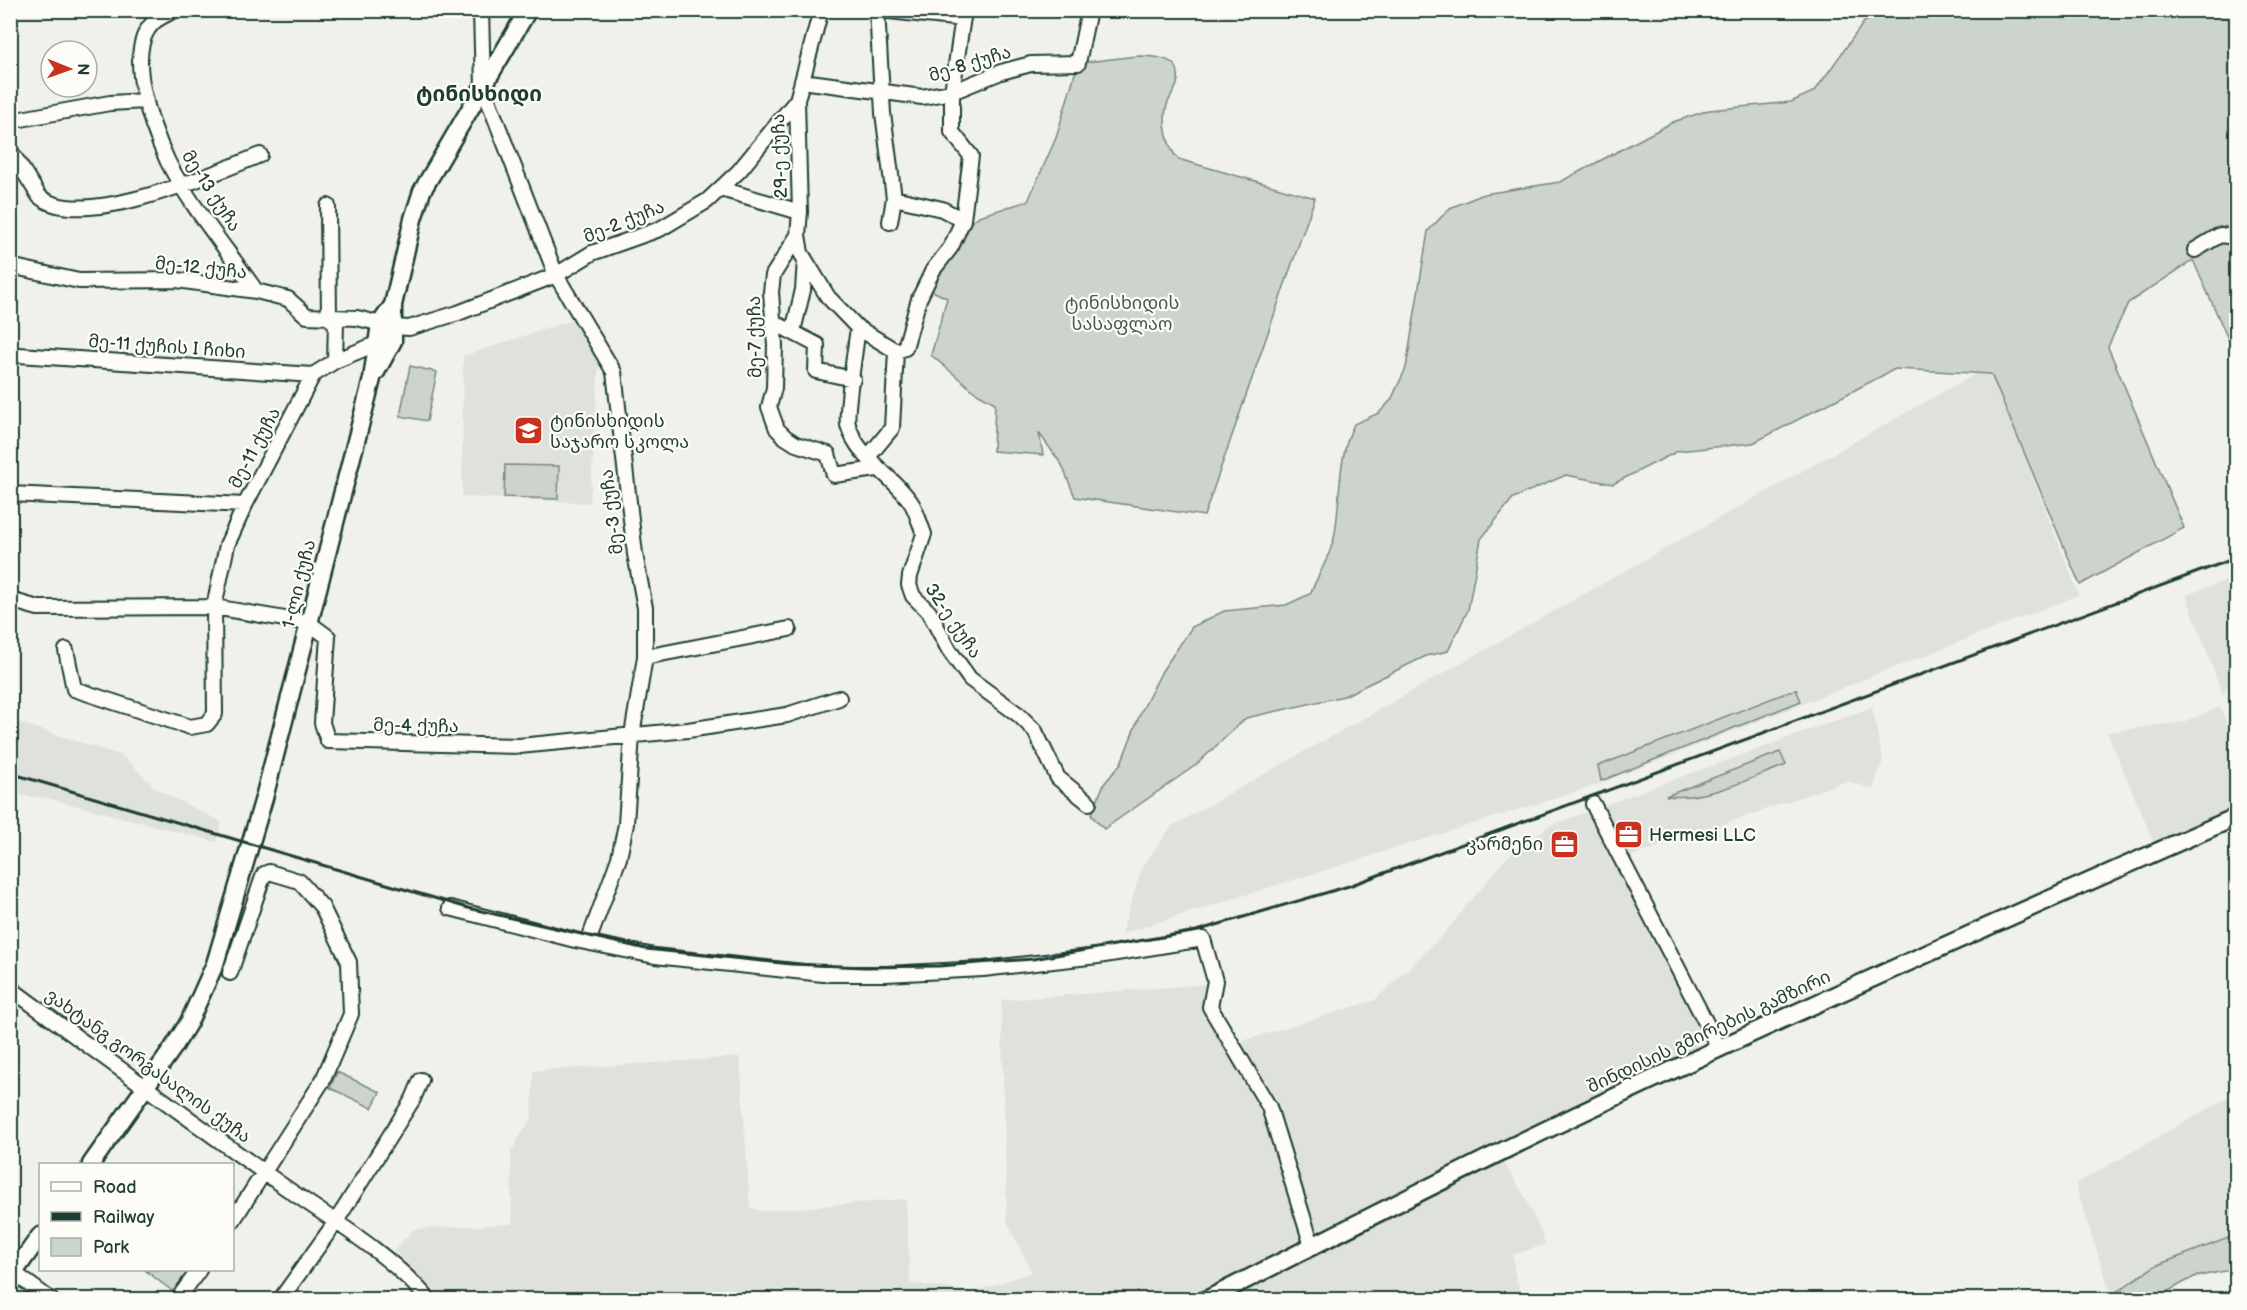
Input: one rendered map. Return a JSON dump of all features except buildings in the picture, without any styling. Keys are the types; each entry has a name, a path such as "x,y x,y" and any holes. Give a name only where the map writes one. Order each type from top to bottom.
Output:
{"main road":[{"name":"1-ლი ქუჩა","path":"92,1163 189,1022 215,964 264,798 372,379 390,335 393,305 412,219 422,191 528,10"},
{"name":"შინდისის გმირების გამზირი","path":"1206,1299 1495,1154 1719,1048 1901,964 2236,817"},
{"path":"12,1274 39,1237"}],"street":[{"name":"მე-13 ქუჩა","path":"174,10 154,22 141,46 141,77 146,100 168,161 256,291"},
{"path":"482,10 483,87"},
{"name":"მე-2 ქუჩა","path":"390,335 458,313 556,275 592,253 660,229 707,201 721,189 796,100 821,10"},
{"path":"798,235 801,253 828,297 858,328 896,351 905,348 924,287 951,247 963,220 971,156 952,132 952,92 963,15 879,10 883,112 894,198 890,222"},
{"name":"მე-8 ქუჩა","path":"802,81 922,97 952,92 1001,72 1031,64 1078,63 1089,10"},
{"name":"მე-3 ქუჩა","path":"483,87 556,275 614,372 635,554 645,608 645,657 632,735 626,824 619,858 588,942"},
{"path":"10,121 110,103 146,100"},
{"name":"29-ე ქუჩა","path":"796,100 800,212 798,235"},
{"path":"10,150 39,196 46,202 102,206 184,187 260,155"},
{"path":"721,189 800,212"},
{"path":"894,198 942,209 963,220"},
{"path":"328,206 329,318 336,322 335,361"},
{"name":"მე-7 ქუჩა","path":"798,235 773,275 774,388 769,407 777,429 796,444 828,453 834,475 877,469"},
{"path":"2195,250 2220,235 2236,237"},
{"path":"793,331 803,290 806,259"},
{"name":"მე-12 ქუჩა","path":"10,266 80,281 177,280 256,291 288,299 307,316 357,318 390,335"},
{"path":"773,322 817,345 816,370 853,379"},
{"name":"32-ე ქუჩა","path":"858,328 848,423 856,442 877,469 912,504 924,534 910,576 913,596 929,612 949,650 970,679 1019,715 1035,731 1058,778 1089,803"},
{"name":"მე-11 ქუჩა","path":"66,650 74,689 190,728 207,723 215,714 214,607 227,545 245,505 313,375 335,361 390,335"},
{"path":"868,457 892,428 896,351"},
{"name":"მე-11 ქუჩის I ჩიხი","path":"19,355 313,375"},
{"path":"10,494 245,505"},
{"path":"10,600 38,608 214,607 309,623"},
{"name":"მე-4 ქუჩა","path":"309,623 328,637 322,723 328,741 519,746 632,735"},
{"path":"645,657 789,629"},
{"path":"632,735 688,730 787,715 839,698"},
{"path":"1593,804 1719,1048"},
{"path":"230,973 264,874 269,872 299,881 322,907 349,962 350,1017 323,1080 234,1219"},
{"path":"450,908 655,956 824,974 886,974 983,969 1098,956 1203,939 1215,981 1210,1007 1269,1107 1312,1246"},
{"name":"ვახტანგ გორგასალის ქუჩა","path":"12,992 378,1252 415,1283 429,1299"},
{"path":"280,1299 335,1223 413,1099 421,1080"},
{"path":"177,1299 198,1271"},
{"path":"12,1274 51,1299"}],"shaded area":[{"name":"ტინისხიდის საჯარო სკოლა","path":"575,319 599,364 590,503 462,497 463,356"},
{"path":"1989,366 2079,595 1591,787 1121,934 1143,865 1172,826"},
{"path":"2236,577 2236,667 2223,696 2186,595"},
{"path":"1872,707 1883,760 1873,789 1847,781 1626,858 1599,807"},
{"path":"2220,707 2236,747 2236,808 2155,845 2107,732 2183,722"},
{"path":"11,720 123,756 156,789 222,822 217,842 46,798 11,794"},
{"path":"1592,810 1700,1031 1699,1046 1318,1235 1272,1097 1236,1043 1375,1000 1443,935 1506,858 1548,826"},
{"path":"1208,984 1205,1007 1230,1054 1265,1107 1302,1227 1301,1241 1192,1300 441,1299 394,1250 414,1229 512,1224 511,1151 532,1117 533,1071 740,1057 750,1208 761,1211 906,1199 910,1283 973,1292 1032,1272 1007,1222 1001,1000"},
{"path":"2236,1093 2236,1235 2155,1266 2111,1295 2075,1184"},
{"path":"1502,1159 1525,1197 1546,1244 1513,1255 1515,1274 1523,1299 1221,1300"}],"green space":[{"path":"1889,11 2236,11 2236,357 2193,260 2128,303 2108,347 2184,528 2080,585 1991,374 1895,369 1753,443 1678,451 1613,484 1566,475 1513,498 1481,539 1468,610 1448,651 1426,656 1344,696 1246,718 1196,765 1104,829 1091,815 1104,784 1121,763 1140,714 1162,671 1192,627 1224,611 1286,605 1310,594 1333,541 1342,464 1349,437 1354,424 1379,413 1391,400 1406,368 1428,231 1450,208 1484,194 1560,182 1673,122 1709,110 1791,102 1815,91 1864,22"},
{"name":"ტინისხიდის სასაფლაო","path":"1137,56 1167,60 1177,68 1177,84 1167,105 1165,126 1168,141 1178,159 1315,198 1204,516 1075,497 1062,465 1039,433 1043,455 993,451 995,403 975,392 931,355 947,298 924,287 963,220 968,225 979,216 1028,201 1056,138 1078,63"},
{"path":"410,366 437,372 427,421 400,416"},
{"path":"505,465 559,466 558,499 504,497"},
{"path":"1796,689 1801,701 1601,781 1598,766"},
{"path":"1780,752 1786,765 1712,792 1666,796"},
{"path":"337,1072 380,1092 372,1108 330,1088"},
{"path":"2236,1235 2236,1269 2194,1277 2154,1299 2106,1299 2155,1266"},
{"path":"146,1271 193,1271 176,1294"}],"railway":[{"path":"10,773 468,908 646,949 791,964 865,967 939,966 1033,959 1196,931 1349,886 2236,558"}],"place":[{"name":"ტინისხიდის საჯარო სკოლა","path":"529,431"},
{"name":"Hermesi LLC","path":"1628,835"},
{"name":"კარმენი","path":"1564,844"}],"district":[{"name":"ტინისხიდი","path":"479,94"}]}
